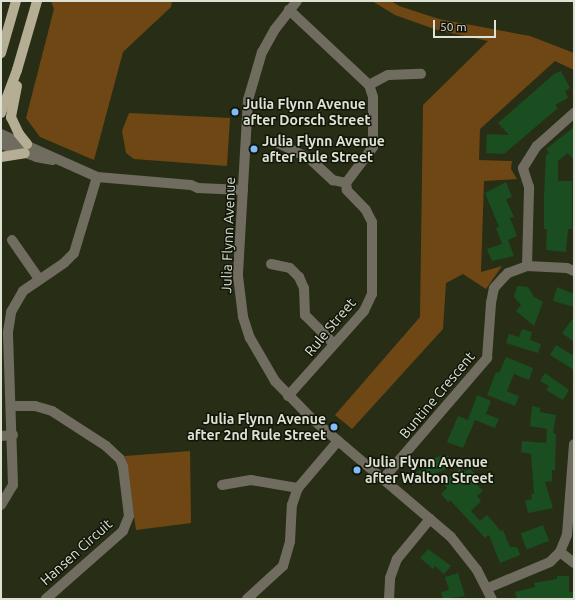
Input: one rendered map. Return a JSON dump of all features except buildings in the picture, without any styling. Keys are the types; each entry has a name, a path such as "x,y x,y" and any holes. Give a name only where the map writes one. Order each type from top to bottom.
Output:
{"main road":[{"path":"1,53 16,1"},
{"path":"1,114 17,70 37,1"},
{"path":"1,157 26,149 11,117 17,70"}],"street":[{"name":"Julia Flynn Avenue","path":"297,1 289,10 262,52 254,74 248,100 238,276 243,317 250,338 263,361 288,396 338,441 451,537 488,588 492,599"},
{"path":"278,143 309,158 333,180 346,183 373,147 373,97 369,85 289,10"},
{"path":"369,85 388,74 421,74"},
{"path":"527,266 529,187 523,168 537,146 574,113"},
{"path":"1,134 26,149"},
{"path":"1,144 26,149 100,177 191,185 198,188 243,187"},
{"path":"1,505 13,485 12,406 5,332 15,300 39,279 64,263 74,253 100,177"},
{"name":"Rule Street","path":"288,396 364,311 372,294 372,222 366,210 347,190 346,183"},
{"path":"12,240 39,279"},
{"path":"271,264 290,268 299,277 304,288 305,314 334,344"},
{"name":"Buntine Crescent","path":"383,479 482,366 489,350 494,288 508,273 527,266 568,268 574,271"},
{"name":"Hansen Circuit","path":"12,406 35,406 52,411 106,446 120,459 123,467 129,516 123,531 46,599"},
{"path":"1,436 13,435"},
{"path":"247,599 283,566 290,541 292,506 298,488 338,441"},
{"path":"488,588 550,562 560,552 567,535 574,444"},
{"path":"222,485 252,480 298,488"},
{"path":"389,599 390,578 397,559 430,519"},
{"path":"560,552 574,563"}],"shaded area":[{"path":"51,1 172,1 171,7 123,52 94,160 40,137 26,118 54,9"},
{"path":"372,1 391,1 399,6 439,19 530,36 574,53 574,70 555,61 480,129 479,160 512,161 511,169 517,179 484,181 481,272 502,266 486,289 463,274 446,283 443,329 352,429 335,415 420,317 423,105 488,41 437,30 395,15"},
{"path":"129,113 230,118 227,166 134,159 126,153 122,131"},
{"path":"190,451 191,523 136,530 125,456"}],"place":[{"name":"Julia Flynn Avenue after Dorsch Street","path":"235,112"},
{"name":"Julia Flynn Avenue after Rule Street","path":"254,149"},
{"name":"Julia Flynn Avenue after 2nd Rule Street","path":"334,427"},
{"name":"Julia Flynn Avenue after Walton Street","path":"357,470"}]}
